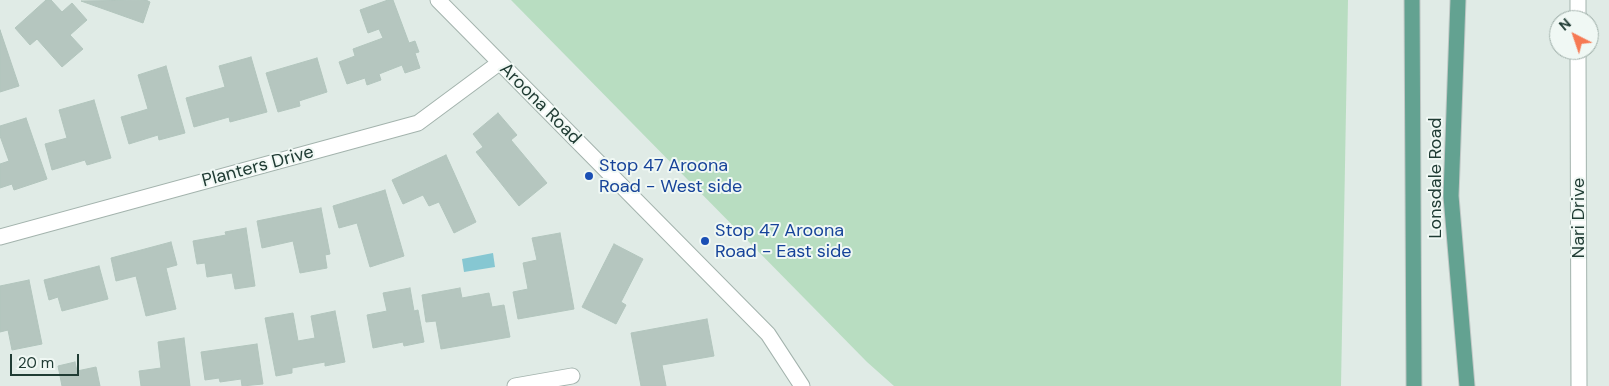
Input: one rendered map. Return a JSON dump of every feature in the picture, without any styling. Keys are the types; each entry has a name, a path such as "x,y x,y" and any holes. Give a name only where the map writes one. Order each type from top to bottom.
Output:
{"main road":[{"name":"Lonsdale Road","path":"1412,0 1414,386"},
{"name":"Lonsdale Road","path":"1458,0 1451,196 1467,386"}],"street":[{"name":"Aroona Road","path":"438,0 768,334 802,386"},
{"name":"Nari Drive","path":"1578,60 1579,386"},
{"name":"Planters Drive","path":"0,237 418,123 499,63"},
{"path":"515,386 572,376"}],"green space":[{"path":"511,0 1348,0 1341,386 894,386 867,362"}],"water":[{"path":"493,253 495,267 464,272 462,259"}],"building":[{"path":"46,0 51,0 62,12 72,3 87,20 70,35 83,49 62,67 37,39 30,45 15,28"},
{"path":"146,0 150,2 143,23 81,1"},
{"path":"393,0 409,43 415,41 419,52 415,53 420,68 405,73 402,65 379,74 381,80 367,85 365,78 347,84 339,62 355,56 353,49 383,38 379,29 368,33 360,10"},
{"path":"0,30 19,86 0,92"},
{"path":"251,57 267,112 230,122 229,117 194,127 186,98 225,87 219,66"},
{"path":"317,58 327,92 299,101 300,106 278,112 266,73"},
{"path":"166,66 185,133 159,140 158,135 129,144 121,117 148,109 138,75"},
{"path":"94,100 111,158 87,165 85,160 52,170 45,144 67,138 59,110"},
{"path":"498,113 517,135 511,140 547,183 519,206 476,152 483,147 473,134"},
{"path":"26,118 47,179 14,190 12,184 0,188 0,164 9,161 0,136 0,126"},
{"path":"446,155 476,222 454,233 439,202 429,206 423,195 403,204 392,180"},
{"path":"385,190 404,256 370,267 357,223 339,228 333,206"},
{"path":"321,208 330,254 325,255 327,268 300,273 293,241 262,248 257,221"},
{"path":"246,228 255,286 235,289 232,273 207,277 205,263 197,264 193,241 226,235 225,232"},
{"path":"560,233 574,309 518,319 513,292 528,289 523,263 537,260 532,238"},
{"path":"171,242 177,265 166,268 176,309 146,316 136,276 116,281 111,258"},
{"path":"614,244 643,259 621,302 626,305 616,324 582,307"},
{"path":"99,266 108,299 62,311 58,297 49,300 44,280"},
{"path":"29,280 42,344 12,350 8,330 0,332 0,286"},
{"path":"410,288 414,311 418,310 424,342 404,346 403,342 373,348 367,315 387,311 383,293"},
{"path":"460,288 462,298 489,293 492,307 504,305 510,337 441,349 436,321 426,322 422,295"},
{"path":"335,311 345,362 325,366 325,362 292,368 292,373 276,376 265,318 293,313 298,341 315,338 311,316"},
{"path":"707,319 714,356 662,365 666,386 641,386 631,333"},
{"path":"184,338 190,386 141,386 139,371 161,368 158,342"},
{"path":"257,344 263,384 242,386 241,379 220,382 219,378 205,380 201,352"},
{"path":"75,362 77,371 96,367 100,386 62,386 58,366"}],"place":[{"name":"Stop 47 Aroona Road - West side","path":"589,176"},
{"name":"Stop 47 Aroona Road - East side","path":"705,241"}]}
